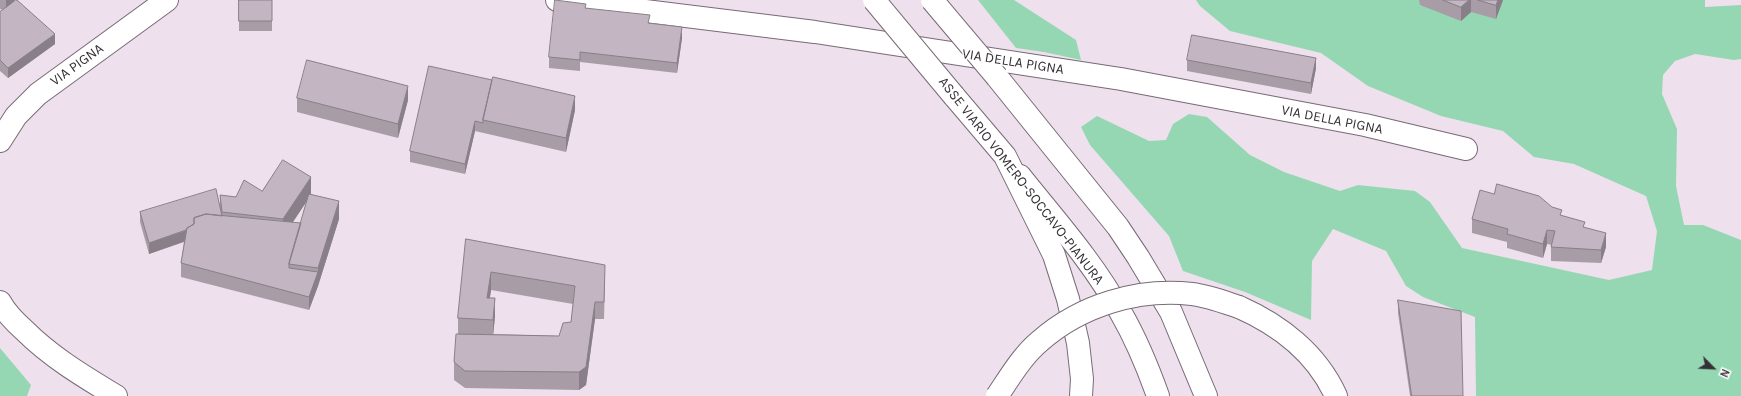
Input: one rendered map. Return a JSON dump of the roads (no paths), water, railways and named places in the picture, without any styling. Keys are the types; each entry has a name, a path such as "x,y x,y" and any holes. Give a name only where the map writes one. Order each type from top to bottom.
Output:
{"main road":[{"name":"VIA PIGNA","path":"0,141 16,116 38,94 167,0"},
{"name":"VIA DELLA PIGNA","path":"557,0 815,32 1121,79 1365,125 1466,149"},
{"name":"ASSE VIARIO VOMERO-SOCCAVO-PIANURA","path":"874,0 1004,156 1080,251 1104,285 1121,313 1150,374 1158,396"},
{"path":"932,0 1026,112 1118,227 1155,284 1171,312 1206,396"},
{"path":"946,0 996,77"},
{"path":"1004,156 1054,255 1066,292 1078,343 1082,379 1081,396"},
{"path":"997,396 1021,361 1039,342 1060,326 1097,306 1142,294 1172,293 1193,294 1239,306 1261,316 1298,344 1316,362 1332,386 1336,396"},
{"path":"0,302 17,324 40,346 69,368 116,396"}]}
